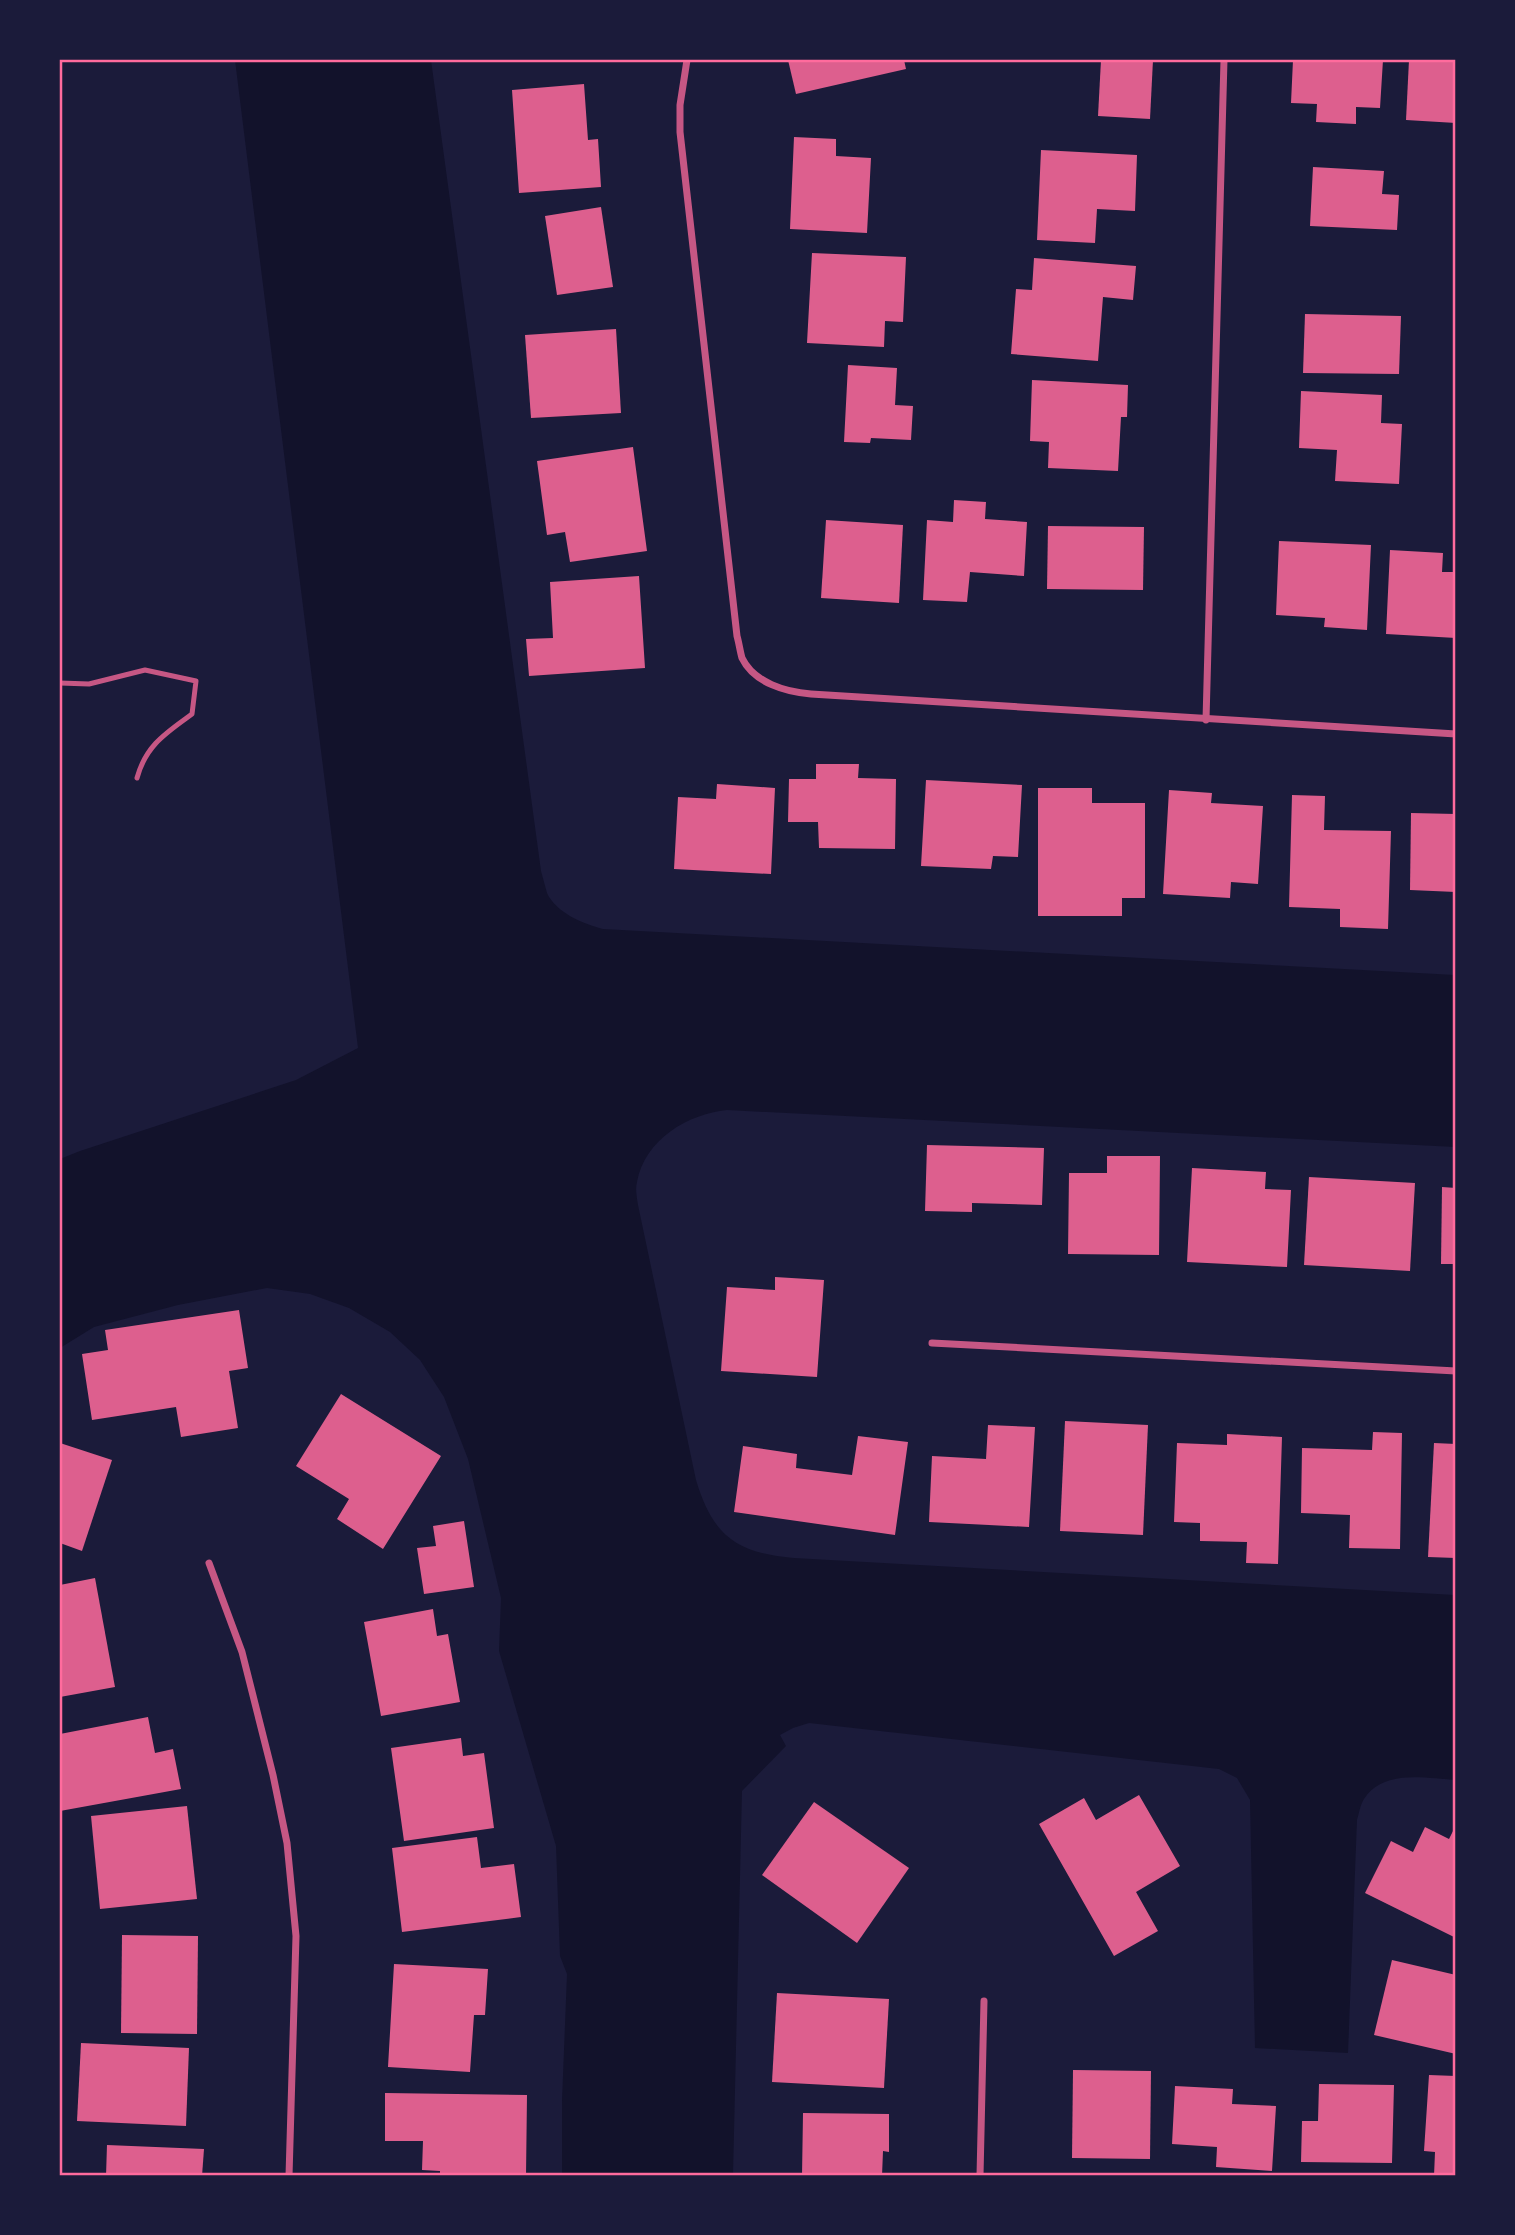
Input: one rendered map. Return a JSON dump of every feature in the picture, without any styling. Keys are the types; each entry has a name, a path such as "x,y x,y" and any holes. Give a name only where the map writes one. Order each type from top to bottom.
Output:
{"street":[{"path":"687,60 680,105 680,132 737,636 743,658 749,668 763,680 792,692 1455,734"},
{"path":"1206,720 1224,60"},
{"path":"932,1343 1455,1371"},
{"path":"209,1563 242,1652 274,1775 287,1843 296,1936 289,2175"},
{"path":"980,2175 984,2001"}],"lane":[{"path":"60,683 89,684 145,670 196,681 192,714 164,734 142,758 137,778"}],"shaded area":[{"path":"235,60 431,60 541,871 547,893 564,912 579,921 603,929 1455,975 1455,1147 727,1110 698,1117 670,1131 649,1153 636,1185 696,1480 710,1515 719,1528 742,1546 774,1556 794,1558 1455,1595 1455,1780 1418,1777 1393,1779 1382,1783 1372,1789 1364,1799 1357,1820 1348,2053 1255,2048 1250,1800 1237,1778 1219,1769 809,1723 780,1735 786,1746 742,1791 733,2175 562,2175 567,1974 560,1956 556,1846 499,1651 501,1598 468,1459 444,1397 420,1360 390,1332 349,1308 310,1294 267,1288 178,1305 94,1327 60,1348 60,1159 296,1080 358,1048"}],"building":[{"path":"788,60 904,60 906,69 796,94"},
{"path":"1101,60 1153,60 1150,119 1098,116"},
{"path":"1293,60 1383,60 1380,108 1356,107 1356,124 1316,122 1317,104 1291,103"},
{"path":"1409,60 1456,60 1456,123 1406,120"},
{"path":"584,84 588,140 598,139 601,187 519,193 512,90"},
{"path":"794,137 836,139 836,156 871,158 867,233 790,229"},
{"path":"1041,150 1137,155 1135,211 1097,209 1095,243 1037,240"},
{"path":"1313,167 1384,171 1382,194 1399,195 1397,230 1310,226"},
{"path":"601,207 613,287 557,295 545,216"},
{"path":"812,253 906,257 903,322 885,321 884,347 807,343"},
{"path":"1034,258 1136,266 1133,300 1103,297 1098,361 1011,354 1016,289 1032,290"},
{"path":"1305,314 1401,316 1399,374 1303,373"},
{"path":"616,329 621,413 531,418 525,335"},
{"path":"848,365 897,368 895,405 913,406 911,440 871,438 870,443 844,442"},
{"path":"1032,380 1128,385 1127,417 1121,417 1118,471 1048,468 1049,442 1030,441"},
{"path":"1301,391 1382,395 1381,423 1402,424 1399,484 1335,481 1337,450 1299,448"},
{"path":"633,447 647,551 570,562 565,532 547,535 537,461"},
{"path":"954,500 986,502 985,519 1027,522 1024,576 970,572 967,602 923,600 927,520 953,522"},
{"path":"826,520 903,525 899,603 821,598"},
{"path":"1048,526 1144,527 1143,590 1047,589"},
{"path":"1279,541 1371,545 1367,630 1324,627 1325,618 1276,615"},
{"path":"1390,550 1443,553 1442,572 1456,572 1456,638 1386,634"},
{"path":"639,576 645,668 529,676 526,639 553,638 550,582"},
{"path":"816,764 859,764 858,778 896,779 895,849 819,848 818,822 788,822 789,779 816,779"},
{"path":"926,780 1022,785 1018,857 993,856 991,869 921,866"},
{"path":"717,784 775,788 771,874 674,869 678,797 716,799"},
{"path":"1038,788 1092,788 1092,803 1145,803 1145,898 1122,898 1122,916 1038,916"},
{"path":"1169,790 1212,793 1211,803 1263,806 1258,884 1231,882 1230,898 1163,894"},
{"path":"1292,795 1325,796 1324,830 1391,831 1388,929 1340,927 1340,909 1289,907"},
{"path":"1411,813 1456,814 1456,892 1410,890"},
{"path":"927,1145 1044,1148 1042,1205 972,1203 972,1212 925,1211"},
{"path":"1107,1156 1160,1156 1159,1255 1068,1254 1069,1173 1107,1173"},
{"path":"1192,1168 1266,1172 1265,1189 1291,1190 1287,1267 1187,1262"},
{"path":"1309,1177 1415,1183 1410,1271 1304,1265"},
{"path":"1442,1187 1456,1188 1456,1264 1441,1264"},
{"path":"775,1277 824,1280 817,1377 721,1371 727,1287 775,1290"},
{"path":"239,1310 248,1368 229,1371 238,1428 181,1437 176,1407 92,1420 82,1354 108,1350 105,1330"},
{"path":"341,1394 441,1456 383,1549 337,1519 349,1499 296,1466"},
{"path":"1065,1421 1148,1425 1143,1535 1060,1531"},
{"path":"988,1425 1035,1427 1029,1527 929,1522 932,1456 986,1459"},
{"path":"1373,1432 1402,1433 1400,1549 1349,1548 1350,1515 1301,1513 1302,1448 1372,1450"},
{"path":"1227,1434 1282,1437 1278,1564 1246,1563 1247,1542 1200,1541 1200,1523 1174,1522 1177,1443 1227,1445"},
{"path":"858,1436 908,1442 895,1535 734,1512 743,1446 797,1454 796,1468 852,1475"},
{"path":"60,1443 112,1460 82,1551 60,1543"},
{"path":"1434,1443 1456,1444 1456,1558 1428,1557"},
{"path":"464,1521 474,1587 424,1594 417,1548 436,1546 433,1526"},
{"path":"95,1578 115,1687 60,1697 60,1585"},
{"path":"433,1609 437,1636 448,1634 460,1702 381,1716 364,1622"},
{"path":"148,1717 155,1753 173,1749 181,1789 60,1811 60,1734"},
{"path":"461,1738 463,1756 484,1753 494,1828 404,1841 391,1748"},
{"path":"1139,1795 1180,1866 1136,1892 1158,1931 1114,1956 1039,1824 1084,1798 1096,1820"},
{"path":"814,1802 909,1868 857,1943 762,1875"},
{"path":"187,1806 197,1899 100,1909 91,1816"},
{"path":"1456,1825 1456,1938 1365,1893 1391,1841 1413,1852 1425,1827 1449,1839"},
{"path":"477,1837 481,1868 514,1864 521,1917 402,1932 392,1848"},
{"path":"122,1935 198,1936 197,2034 121,2033"},
{"path":"1392,1960 1456,1975 1456,2054 1374,2035"},
{"path":"394,1964 488,1969 485,2015 474,2015 470,2072 388,2067"},
{"path":"777,1993 889,1999 884,2088 772,2082"},
{"path":"81,2043 189,2048 186,2126 77,2121"},
{"path":"1073,2070 1151,2071 1150,2159 1072,2158"},
{"path":"1429,2075 1456,2076 1456,2176 1434,2176 1435,2152 1424,2151"},
{"path":"1319,2084 1394,2085 1392,2163 1301,2162 1302,2121 1318,2121"},
{"path":"1175,2086 1233,2089 1232,2104 1276,2106 1272,2171 1216,2167 1217,2147 1172,2144"},
{"path":"385,2093 527,2095 526,2176 440,2176 440,2171 422,2170 423,2141 385,2141"},
{"path":"803,2113 889,2114 889,2152 883,2151 882,2176 802,2176"},
{"path":"107,2145 204,2149 202,2176 106,2176"}]}
